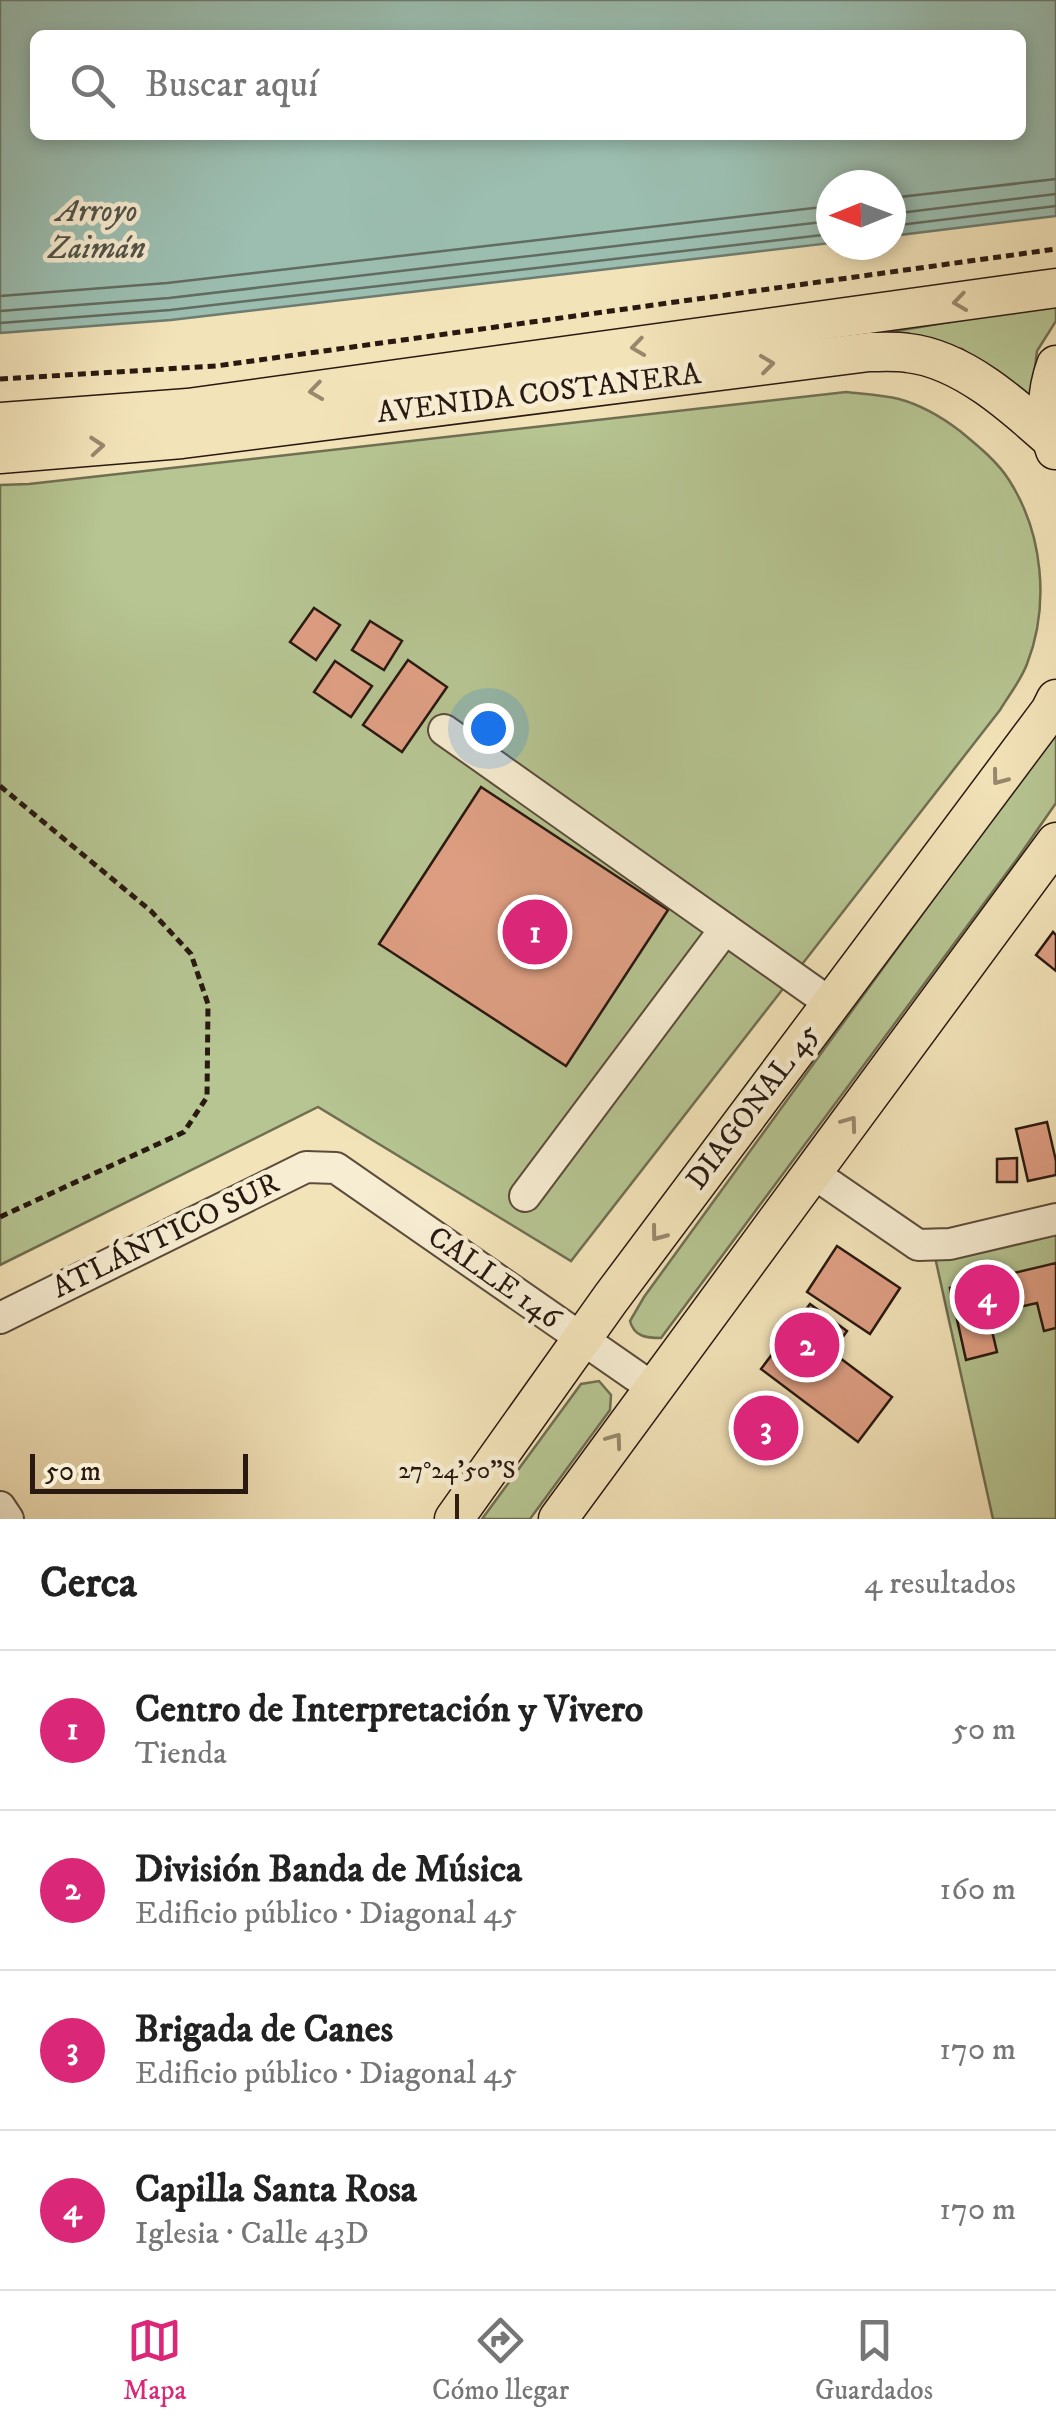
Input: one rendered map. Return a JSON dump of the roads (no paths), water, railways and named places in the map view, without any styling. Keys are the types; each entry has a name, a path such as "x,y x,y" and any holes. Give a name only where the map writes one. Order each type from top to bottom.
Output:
{"main road":[{"name":"AVENIDA COSTANERA","path":"0,422 208,406 1056,288"},
{"name":"AVENIDA COSTANERA","path":"0,454 182,439 869,352 910,353 948,364 1008,400 1054,446"},
{"path":"1054,446 1048,408 1056,365"},
{"name":"DIAGONAL 45","path":"454,1519 582,1338 1056,698"},
{"path":"558,1519 1056,842"}],"street":[{"path":"444,730 830,1003"},
{"path":"525,1196 725,929"},
{"name":"ATLÁNTICO SUR","path":"0,1318 306,1167 336,1168"},
{"name":"CALLE 146","path":"336,1168 653,1388"},
{"path":"813,1173 918,1245 950,1244 1056,1220"},
{"path":"0,1507 8,1519"}],"water":[{"name":"Arroyo Zaimán","path":"0,0 1056,0 1056,216 906,234 906,170 816,170 816,245 171,320 0,333"}],"place":[{"name":"Centro de Interpretación y Vivero","path":"535,932"},
{"name":"Capilla Santa Rosa","path":"987,1297"},
{"name":"División Banda de Música","path":"807,1345"},
{"name":"Brigada de Canes","path":"766,1428"}]}
